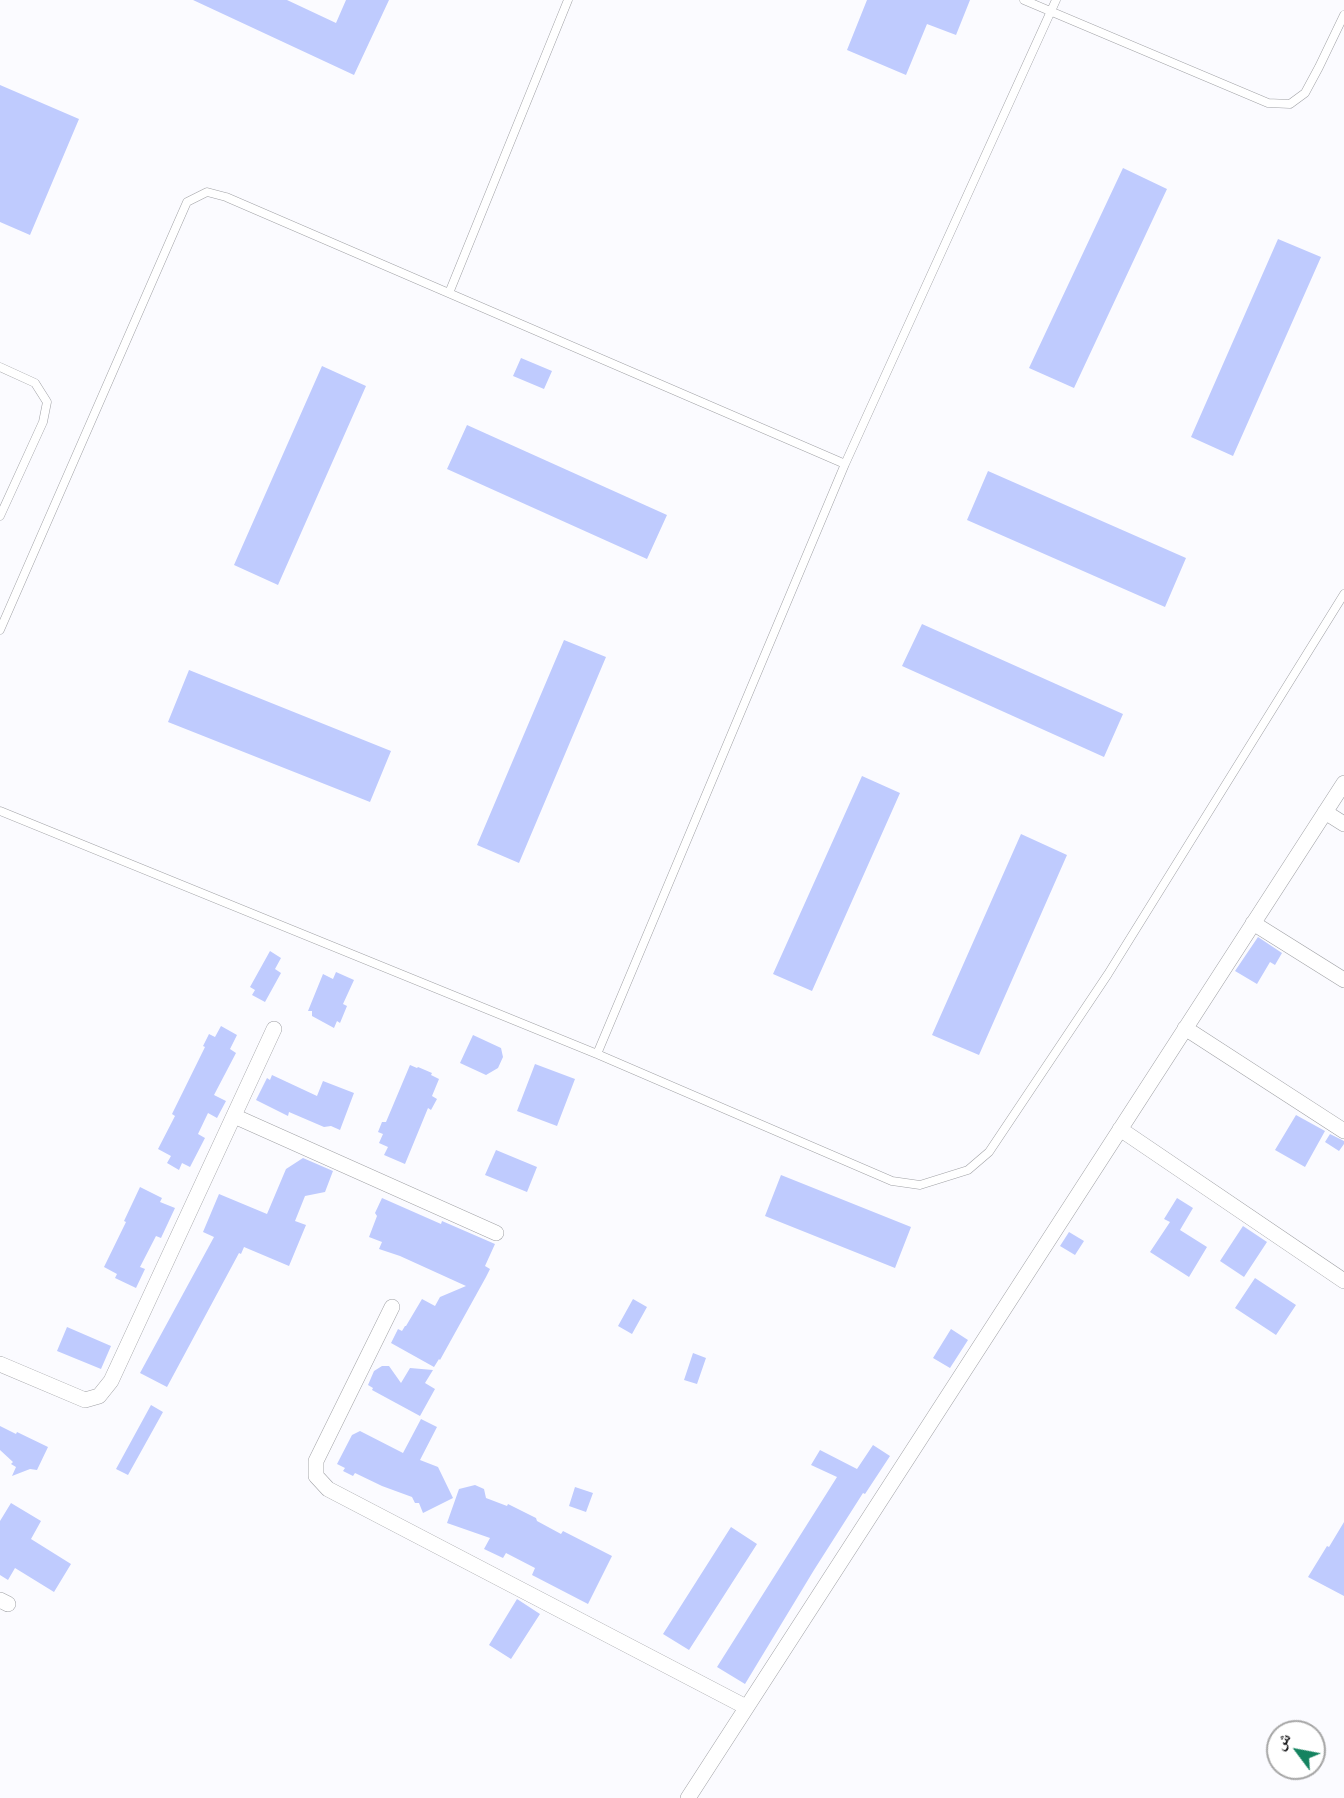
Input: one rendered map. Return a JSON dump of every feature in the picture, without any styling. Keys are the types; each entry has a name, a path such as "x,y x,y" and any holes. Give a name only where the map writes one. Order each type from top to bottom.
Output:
{"street":[{"path":"688,1798 1344,783"},
{"path":"1325,812 1344,824"},
{"path":"1253,923 1344,980"},
{"path":"1185,1028 1344,1131"},
{"path":"0,1364 85,1400 99,1396 111,1381 274,1029"},
{"path":"234,1116 496,1233"},
{"path":"1120,1129 1344,1281"},
{"path":"392,1308 316,1461 316,1476 328,1489 746,1707"}],"lane":[{"path":"449,293 568,0"},
{"path":"1024,0 1268,102 1290,104 1305,93 1344,15"},
{"path":"597,1054 845,464 1056,0"},
{"path":"0,630 187,202 207,192 226,197 845,464"},
{"path":"0,367 35,383 47,402 43,422 0,516"},
{"path":"0,811 597,1054 892,1181 920,1185 968,1170 989,1152 1108,974 1344,594"}],"building":[{"path":"193,0 287,0 336,23 346,0 389,0 354,75"},
{"path":"867,0 970,0 956,35 927,24 906,75 847,50"},
{"path":"0,85 79,119 30,235 0,222"},
{"path":"1123,168 1167,189 1074,388 1029,368"},
{"path":"1278,239 1321,257 1233,456 1191,437"},
{"path":"521,358 552,371 544,389 513,376"},
{"path":"322,366 366,386 278,585 234,565"},
{"path":"467,425 667,515 647,559 447,469"},
{"path":"988,471 1186,558 1165,607 967,520"},
{"path":"922,624 1123,714 1104,757 902,666"},
{"path":"564,640 606,657 519,863 477,845"},
{"path":"189,670 391,751 370,802 168,722"},
{"path":"862,776 900,793 812,991 773,974"},
{"path":"1021,834 1067,855 979,1055 932,1035"},
{"path":"1258,937 1282,953 1275,965 1270,962 1257,984 1235,971"},
{"path":"270,951 281,958 275,969 281,973 265,1002 252,995 255,990 250,987"},
{"path":"336,972 354,980 343,1004 347,1006 340,1023 337,1021 334,1028 312,1016 312,1011 308,1011 323,974 333,979"},
{"path":"221,1026 237,1035 230,1049 236,1053 214,1095 226,1101 217,1118 208,1113 198,1134 205,1138 190,1167 182,1163 179,1170 167,1163 171,1156 158,1149 175,1116 172,1114 205,1047 203,1046 209,1034 215,1037"},
{"path":"473,1035 501,1048 503,1057 498,1068 486,1075 460,1063"},
{"path":"535,1064 575,1079 557,1126 517,1111"},
{"path":"410,1065 432,1073 431,1075 439,1079 432,1096 437,1099 431,1110 428,1108 405,1164 384,1155 388,1147 379,1143 383,1134 378,1132 382,1122 386,1122"},
{"path":"272,1075 317,1096 323,1081 354,1093 340,1130 331,1126 324,1127 289,1112 288,1116 256,1100 267,1078 270,1080"},
{"path":"1296,1115 1325,1131 1305,1167 1275,1150"},
{"path":"1330,1134 1344,1141 1339,1151 1325,1142"},
{"path":"496,1150 537,1167 527,1192 485,1175"},
{"path":"303,1158 333,1171 325,1192 305,1196 295,1221 306,1225 289,1266 244,1247 167,1387 140,1373 214,1237 203,1232 219,1194 267,1214 286,1169"},
{"path":"781,1175 911,1227 895,1268 765,1216"},
{"path":"140,1187 162,1198 160,1202 175,1208 161,1238 156,1236 140,1267 145,1269 136,1288 115,1278 117,1274 104,1267"},
{"path":"382,1198 441,1224 442,1221 495,1244 485,1266 490,1269 434,1367 391,1343 398,1329 402,1331 406,1326 422,1299 435,1306 440,1297 466,1286 379,1249 382,1242 369,1237 377,1216 375,1213"},
{"path":"1177,1198 1193,1208 1180,1230 1207,1247 1189,1277 1150,1252 1170,1222 1164,1219"},
{"path":"1243,1226 1267,1242 1244,1277 1220,1261"},
{"path":"1069,1232 1084,1241 1075,1255 1060,1246"},
{"path":"1255,1278 1296,1305 1276,1335 1235,1308"},
{"path":"633,1299 647,1307 632,1334 618,1326"},
{"path":"67,1327 111,1346 101,1369 57,1351"},
{"path":"951,1329 968,1340 950,1368 933,1358"},
{"path":"693,1353 706,1358 697,1384 684,1380"},
{"path":"382,1366 389,1366 401,1383 410,1368 433,1370 425,1383 435,1389 420,1416 372,1390 373,1388 368,1385 374,1371"},
{"path":"151,1405 163,1412 128,1475 116,1469"},
{"path":"421,1419 437,1427 420,1460 438,1467 453,1498 423,1513 419,1503 415,1503 412,1497 355,1473 353,1476 343,1471 345,1468 337,1464 352,1435 360,1431 403,1453"},
{"path":"0,1426 48,1447 37,1470 30,1469 12,1476 16,1467 0,1450"},
{"path":"873,1445 890,1456 865,1494 863,1493 814,1570 745,1684 717,1667 837,1477 811,1465 820,1450 857,1469"},
{"path":"475,1485 484,1489 486,1498 507,1506 508,1504 561,1534 563,1531 612,1556 588,1604 532,1575 535,1568 506,1553 503,1558 484,1549 490,1538 447,1523 459,1489"},
{"path":"575,1487 593,1493 586,1512 569,1506"},
{"path":"11,1503 41,1521 31,1539 71,1564 54,1592 15,1568 8,1580 0,1575 0,1521"},
{"path":"1344,1522 1344,1596 1308,1577"},
{"path":"731,1527 757,1544 689,1650 663,1634"},
{"path":"517,1599 540,1614 511,1659 489,1645"}]}
